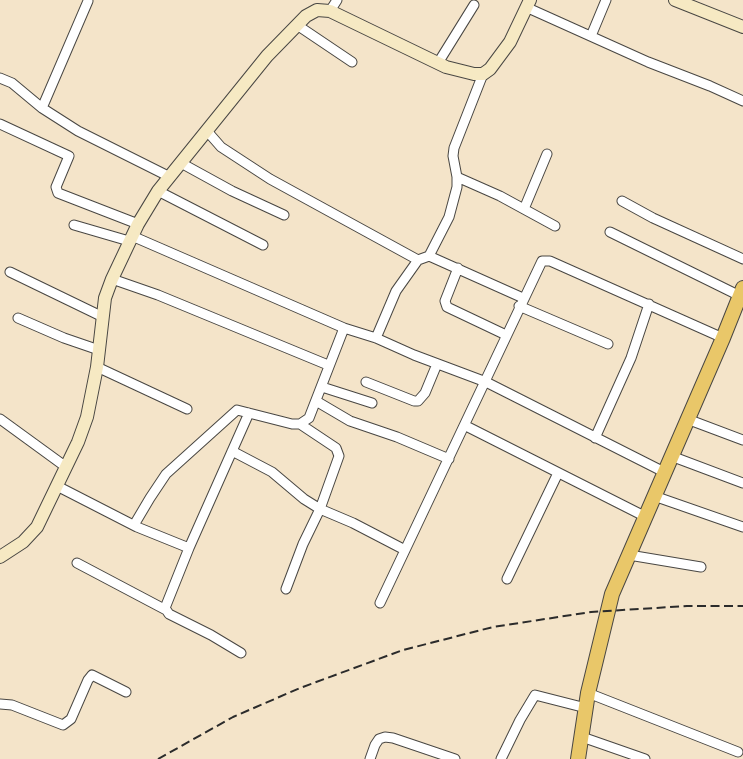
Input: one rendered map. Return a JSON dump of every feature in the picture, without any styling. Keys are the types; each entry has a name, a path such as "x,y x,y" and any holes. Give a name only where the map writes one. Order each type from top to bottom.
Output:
{"main road":[{"path":"578,759 588,693 606,613 741,292"}],"street":[{"path":"591,36 606,0"},
{"path":"675,0 743,27"},
{"path":"42,108 87,2"},
{"path":"429,256 456,195 454,148 483,74 497,61 529,4 648,62 743,101"},
{"path":"1,555 31,535 57,486 87,417 97,367 105,298 138,224 158,191 267,56 306,16 326,5 438,63 465,72 483,74"},
{"path":"438,63 474,5"},
{"path":"297,25 352,62"},
{"path":"0,78 78,130 170,177"},
{"path":"0,124 69,156 56,187 58,193 138,224"},
{"path":"207,131 221,147 270,179 418,260"},
{"path":"524,209 547,154"},
{"path":"181,163 232,191 284,215"},
{"path":"457,177 490,191 555,226"},
{"path":"158,191 263,245"},
{"path":"622,201 653,218 743,259"},
{"path":"74,225 131,238 344,328 486,382 664,472"},
{"path":"610,232 741,292"},
{"path":"376,339 396,291 418,260 429,256 458,268 521,302 608,344"},
{"path":"380,603 466,426 521,302 542,261 649,304 723,338"},
{"path":"458,268 445,301 447,307 506,335"},
{"path":"10,272 103,317"},
{"path":"112,279 158,295 328,365"},
{"path":"595,438 631,358 649,304"},
{"path":"18,318 99,350"},
{"path":"300,424 309,418 344,328"},
{"path":"366,382 418,401 425,393 437,364"},
{"path":"97,367 187,409"},
{"path":"322,387 372,403"},
{"path":"316,401 350,421 397,437 449,459"},
{"path":"134,525 150,498 174,467 233,412 240,409 300,424 338,451 336,466 320,509 286,588"},
{"path":"165,610 189,548 249,413"},
{"path":"0,419 66,467"},
{"path":"687,419 743,440"},
{"path":"466,426 646,517"},
{"path":"232,451 272,472 304,499 320,509 405,550"},
{"path":"671,456 743,483"},
{"path":"507,579 558,473"},
{"path":"57,486 134,525 189,548"},
{"path":"654,496 743,527"},
{"path":"629,555 701,567"},
{"path":"77,563 241,653"},
{"path":"0,704 12,705 63,725 71,719 92,675 126,692"},
{"path":"588,693 738,752"},
{"path":"501,759 535,695 586,708"},
{"path":"370,759 379,739 385,737 455,759"},
{"path":"582,737 645,759"}],"railway":[{"path":"158,759 233,717 300,688 403,650 493,627 591,612 687,606 743,606"}]}
